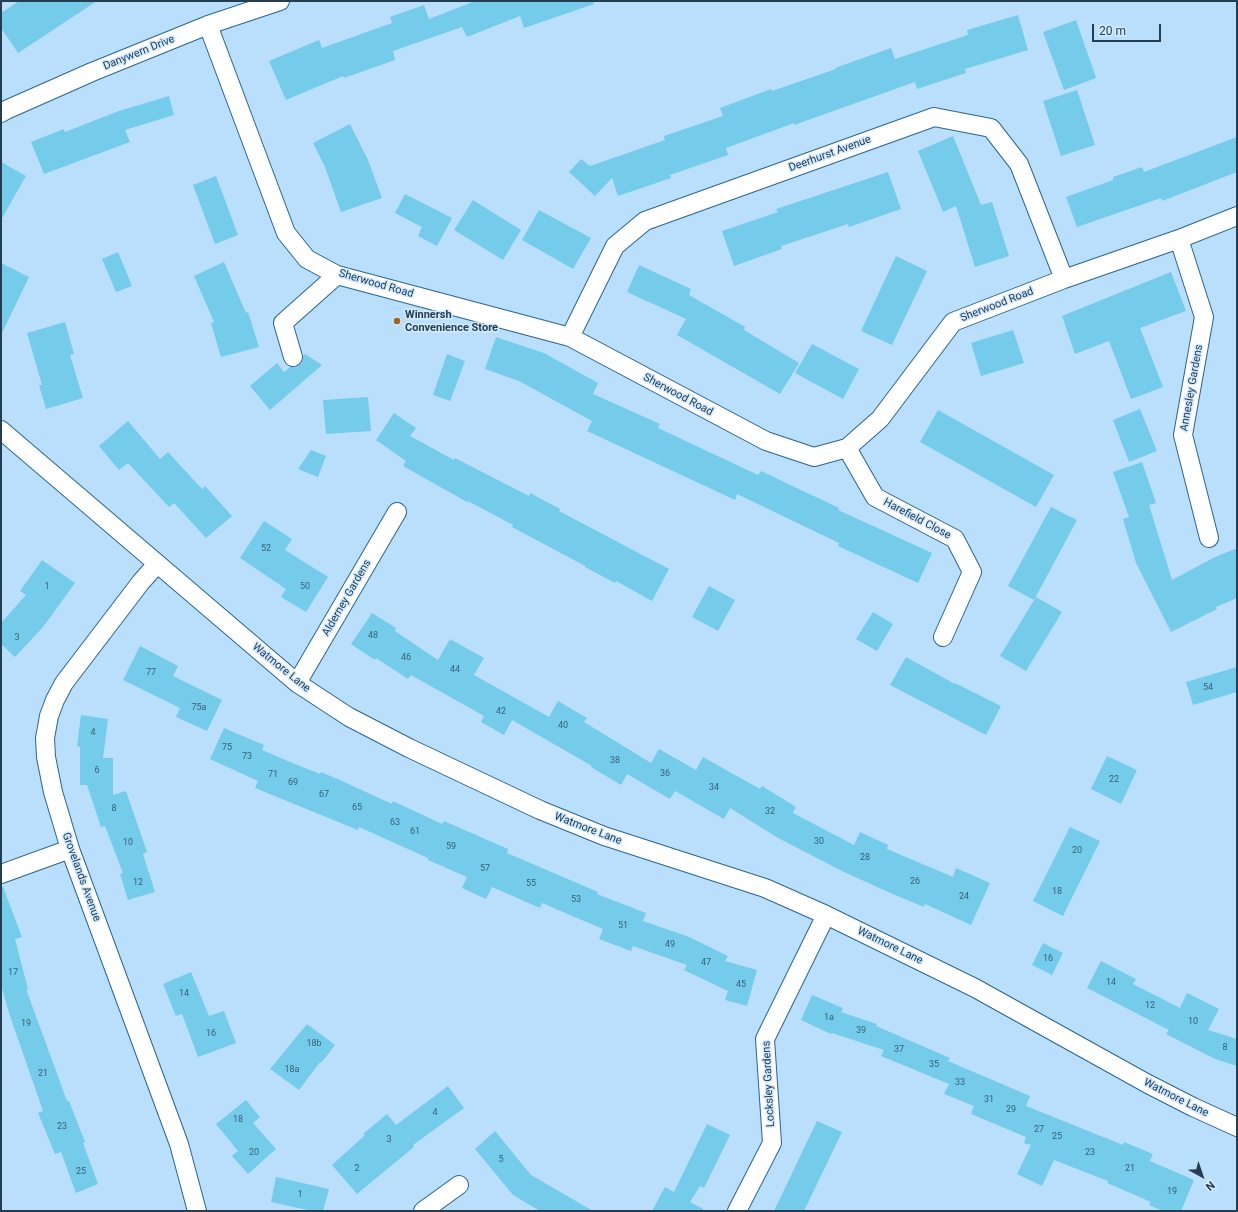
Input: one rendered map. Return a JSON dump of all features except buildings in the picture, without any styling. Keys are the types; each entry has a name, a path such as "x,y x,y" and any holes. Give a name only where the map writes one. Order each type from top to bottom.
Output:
{"street":[{"name":"Danywern Drive","path":"3,108 208,26 280,1"},
{"name":"Sherwood Road","path":"208,26 286,233 307,259 337,275 570,337 766,441 814,457 847,448 880,419 953,322 1064,279 1179,239 1237,216"},
{"name":"Deerhurst Avenue","path":"570,337 615,246 645,221 934,117 991,128 1019,164 1064,279"},
{"name":"Annesley Gardens","path":"1179,239 1204,317 1183,434 1209,538"},
{"path":"293,357 283,323 337,275"},
{"name":"Watmore Lane","path":"1,430 297,683 349,717 409,748 540,810 604,836 765,888 826,915 975,988 1148,1084 1237,1127"},
{"name":"Harefield Close","path":"847,448 875,497 955,539 972,572 943,636"},
{"name":"Alderney Gardens","path":"297,683 397,512"},
{"name":"Grovelands Avenue","path":"158,564 141,582 64,683 49,716 45,738 46,757 53,792 70,849 179,1144 197,1211"},
{"path":"1,874 70,849"},
{"name":"Locksley Gardens","path":"737,1211 772,1144 765,1039 826,915"},
{"path":"423,1211 459,1185"}],"place":[{"name":"Winnersh Convenience Store","path":"397,321"}]}
